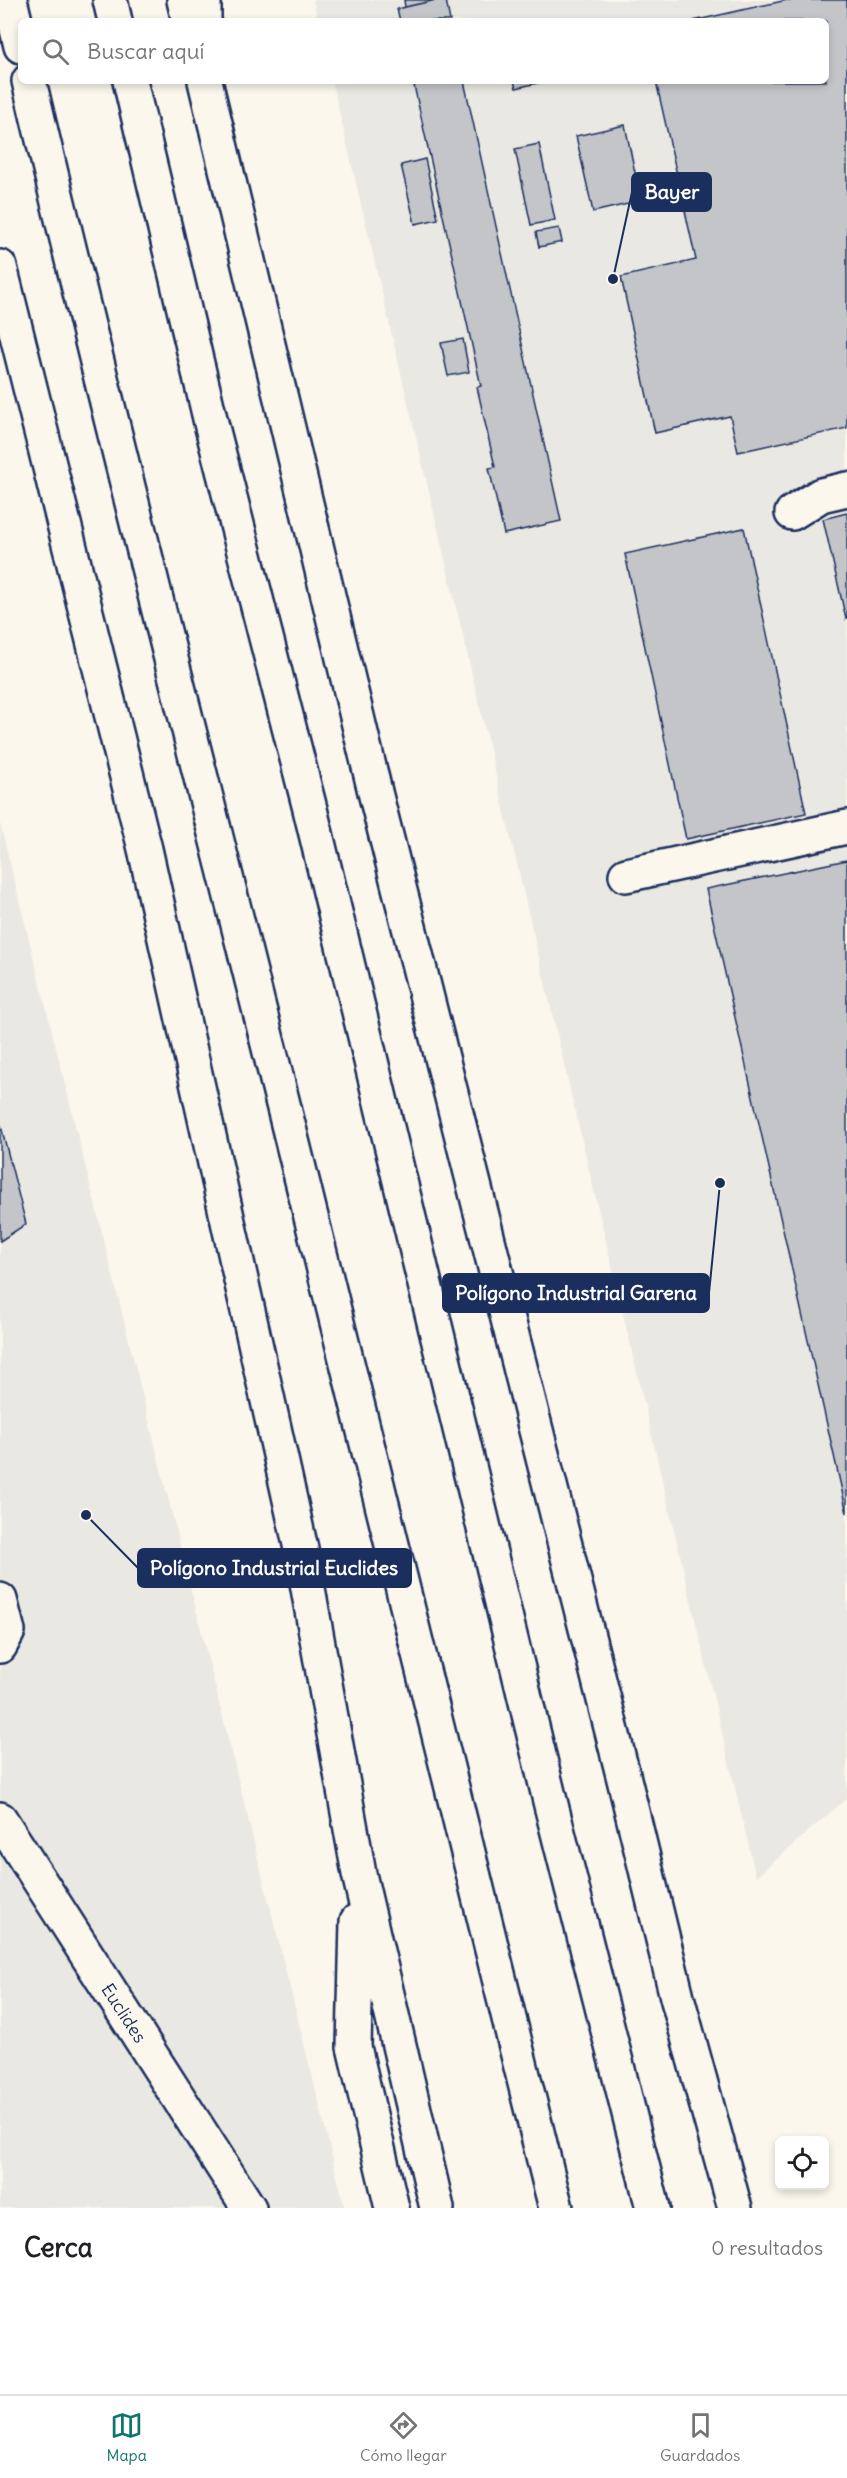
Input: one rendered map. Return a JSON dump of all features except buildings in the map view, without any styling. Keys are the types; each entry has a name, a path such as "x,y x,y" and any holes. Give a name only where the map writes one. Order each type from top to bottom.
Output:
{"main road":[{"path":"10,0 18,33"},
{"path":"110,0 114,18"},
{"path":"184,0 188,18"},
{"path":"204,0 204,18"},
{"path":"30,84 455,1809 556,2208"},
{"path":"131,84 212,427 310,809 550,1801 653,2208"},
{"path":"205,84 376,796 677,1997 735,2208"},
{"path":"0,267 148,860 301,1549 359,1875 437,2208"},
{"path":"792,513 821,495 847,489"},
{"path":"626,875 847,827"},
{"path":"0,1600 8,1631 0,1646"},
{"name":"Euclides","path":"0,1819 249,2208"},
{"path":"359,1875 354,2047 392,2208"},
{"path":"677,1997 719,2208"}],"shaded area":[{"path":"313,0 847,0 847,1798 756,1877 333,84 829,84 829,18 317,18"},
{"path":"0,823 345,2208 0,2208"}],"place":[{"name":"Bayer","path":"613,279"},
{"name":"Polígono Industrial Garena","path":"720,1183"},
{"name":"Polígono Industrial Euclides","path":"86,1515"}]}
